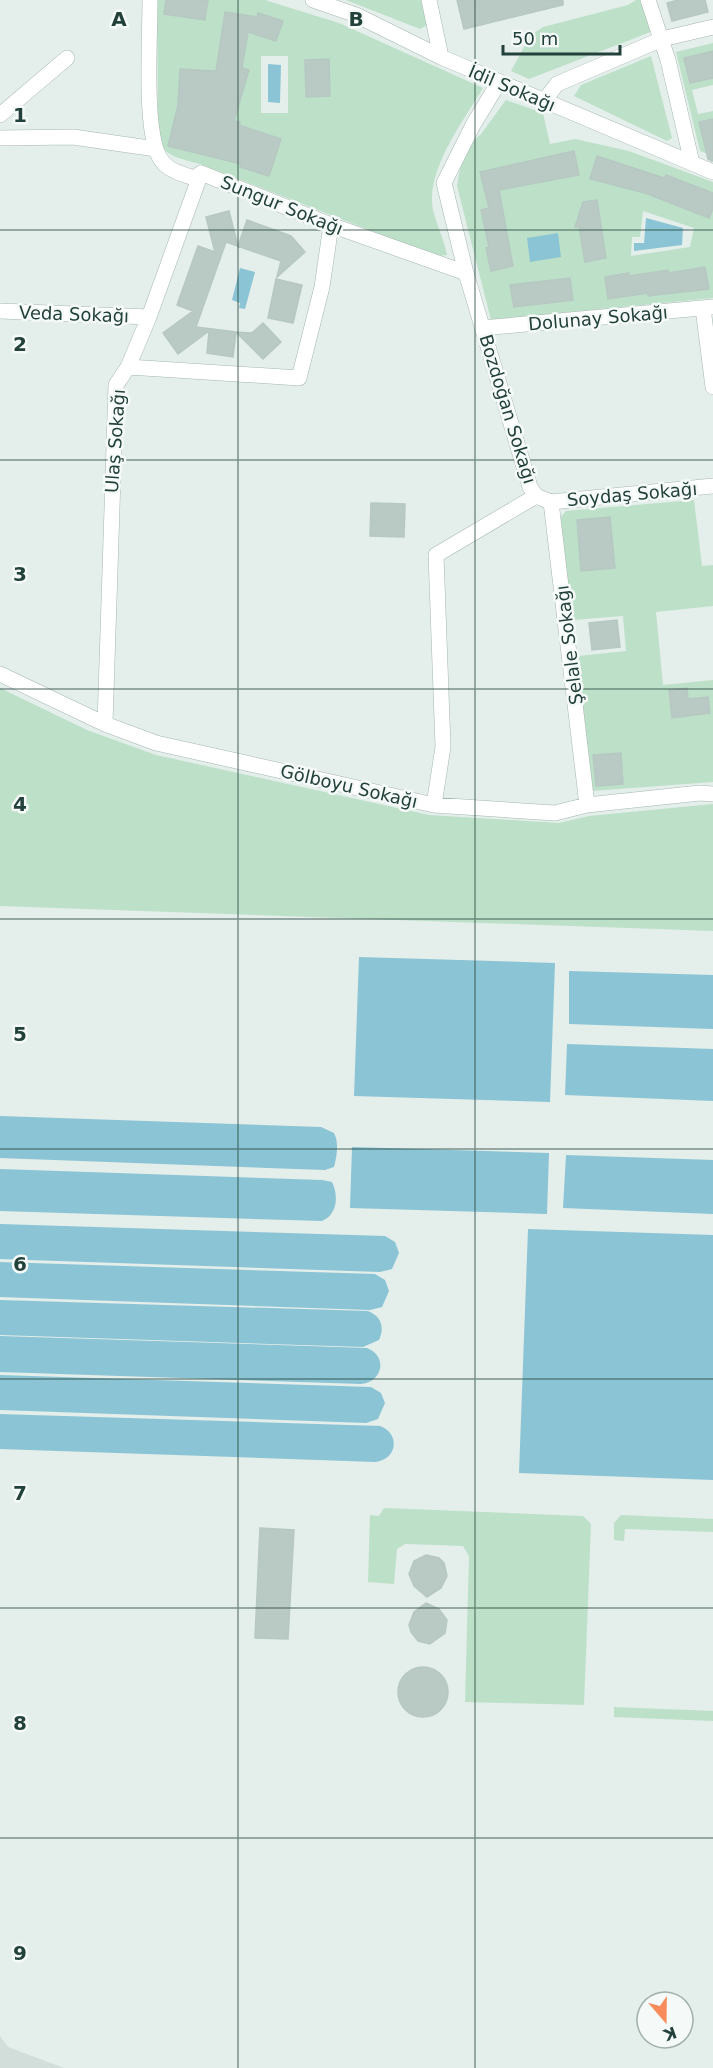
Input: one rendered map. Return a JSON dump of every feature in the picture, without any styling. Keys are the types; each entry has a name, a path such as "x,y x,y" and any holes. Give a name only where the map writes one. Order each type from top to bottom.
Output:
{"street":[{"path":"0,138 73,137 156,149 153,140 151,95 150,0"},
{"name":"İdil Sokağı","path":"313,0 356,15 441,57 713,172"},
{"path":"429,0 441,57"},
{"path":"648,0 662,39 692,163"},
{"path":"544,101 557,84 662,39 713,27"},
{"path":"0,115 67,58"},
{"name":"Bozdoğan Sokağı","path":"434,805 443,747 436,555 536,495 530,487 482,328 444,183 473,125 499,82"},
{"name":"Sungur Sokağı","path":"156,149 169,170 194,178 201,173 331,225 466,273"},
{"name":"Ulaş Sokağı","path":"105,724 116,385 128,367 149,317 201,173"},
{"path":"128,367 299,378 322,287 331,225"},
{"path":"708,308 713,387"},
{"name":"Dolunay Sokağı","path":"482,328 708,308"},
{"name":"Veda Sokağı","path":"0,311 149,317"},
{"name":"Soydaş Sokağı","path":"551,502 713,486"},
{"path":"536,495 551,502"},
{"name":"Şelale Sokağı","path":"551,502 587,805"},
{"name":"Gölboyu Sokağı","path":"0,674 105,724 156,743 434,805 555,813 587,805 700,793 713,794"}],"shaded area":[{"path":"0,2036 8,2047 64,2068 0,2068"}],"green space":[{"path":"157,0 265,0 339,23 483,88 448,146 435,179 432,195 433,210 447,255 436,256 200,164 180,159 164,149 158,138","holes":["261,56 288,56 288,113 261,113"]},
{"path":"346,0 422,0 427,25 420,29"},
{"path":"636,0 642,0 653,31 529,79 511,71 530,36 543,27 628,5"},
{"path":"713,43 713,85 692,90 698,114 713,111 713,156 700,151 676,52"},
{"path":"651,56 672,138 667,141 574,96 581,85"},
{"path":"506,100 543,113 550,144 575,139 629,151 713,182 713,298 491,320 457,186 463,151 481,134","holes":["643,211 694,228 690,247 631,256 632,237 640,237"]},
{"path":"694,500 702,566 713,565 713,606 656,612 663,685 713,680 713,782 591,791 578,656 626,651 623,616 573,620 569,608 558,520 566,511"},
{"path":"0,688 87,730 156,755 429,815 559,823 589,816 713,804 713,931 0,906"},
{"path":"384,1508 583,1516 591,1524 584,1705 465,1702 469,1556 463,1546 405,1544 397,1549 394,1584 368,1582 370,1515 379,1516"},
{"path":"621,1515 713,1519 713,1532 625,1529 624,1541 614,1540 614,1523"},
{"path":"614,1707 713,1711 713,1721 614,1717"}],"water":[{"path":"268,64 281,65 280,103 268,102"},
{"path":"646,218 683,228 682,245 634,251 634,243 644,243"},
{"path":"558,233 561,257 530,262 527,238"},
{"path":"240,268 255,272 245,309 239,308 240,303 232,300"},
{"path":"359,957 555,963 550,1102 354,1096"},
{"path":"569,971 713,975 713,1029 569,1024"},
{"path":"567,1044 713,1049 713,1101 565,1095"},
{"path":"0,1116 321,1127 334,1133 337,1141 337,1154 334,1167 325,1170 0,1158"},
{"path":"352,1147 549,1153 547,1214 350,1208"},
{"path":"566,1155 713,1160 713,1214 563,1208"},
{"path":"0,1169 322,1180 332,1182 336,1199 334,1210 322,1221 0,1211"},
{"path":"0,1224 385,1236 395,1242 399,1253 392,1269 380,1272 0,1259"},
{"path":"528,1229 713,1235 713,1480 519,1473"},
{"path":"0,1262 375,1274 385,1280 389,1291 382,1307 370,1310 0,1297"},
{"path":"0,1300 368,1311 379,1319 382,1331 379,1340 363,1347 0,1335"},
{"path":"0,1336 367,1348 378,1357 380,1368 374,1379 361,1384 0,1372"},
{"path":"0,1375 371,1387 381,1393 385,1403 378,1419 366,1423 0,1410"},
{"path":"0,1414 380,1426 391,1435 394,1446 388,1457 375,1462 0,1449"}],"building":[{"path":"166,0 208,0 205,20 164,14"},
{"path":"457,0 563,0 563,5 464,29"},
{"path":"678,0 705,0 708,12 672,21 667,3"},
{"path":"225,12 257,17 258,13 283,21 276,41 248,32 242,68 249,70 234,121 240,122 239,125 281,139 269,176 240,167 241,164 168,146 178,105 180,69 216,71"},
{"path":"713,51 713,78 690,83 684,58"},
{"path":"329,59 330,96 306,97 305,60"},
{"path":"713,119 712,161 708,159 699,122"},
{"path":"574,151 579,175 499,190 513,266 491,271 486,248 489,247 481,210 489,208 480,172"},
{"path":"597,156 664,178 666,175 713,193 713,209 709,218 645,193 590,179"},
{"path":"597,200 606,258 585,262 579,227 575,227 583,202"},
{"path":"229,211 238,246 247,220 291,236 305,252 277,277 281,261 226,242 196,327 236,332 233,357 207,353 209,331 178,354 163,333 193,311 177,305 198,246 215,252 206,217"},
{"path":"705,267 709,289 648,296 648,293 608,299 605,277 668,270 669,273"},
{"path":"570,278 573,300 514,307 510,285"},
{"path":"276,279 302,285 293,323 268,318"},
{"path":"263,323 281,342 263,359 236,332 252,333"},
{"path":"371,503 405,504 404,537 370,536"},
{"path":"610,517 615,568 581,571 577,520"},
{"path":"617,620 620,647 592,650 589,623"},
{"path":"687,688 688,699 708,697 710,713 672,718 669,690"},
{"path":"621,753 623,784 596,786 593,755"},
{"path":"260,1528 294,1530 288,1639 255,1638"},
{"path":"426,1555 439,1558 444,1563 447,1576 441,1588 427,1597 414,1586 409,1574 414,1561"},
{"path":"426,1603 439,1609 447,1620 445,1633 430,1644 418,1641 409,1625 414,1612"},
{"path":"418,1667 428,1667 441,1674 448,1687 448,1697 441,1710 428,1717 418,1717 409,1713 402,1706 398,1697 398,1687 402,1678 409,1671"}]}
